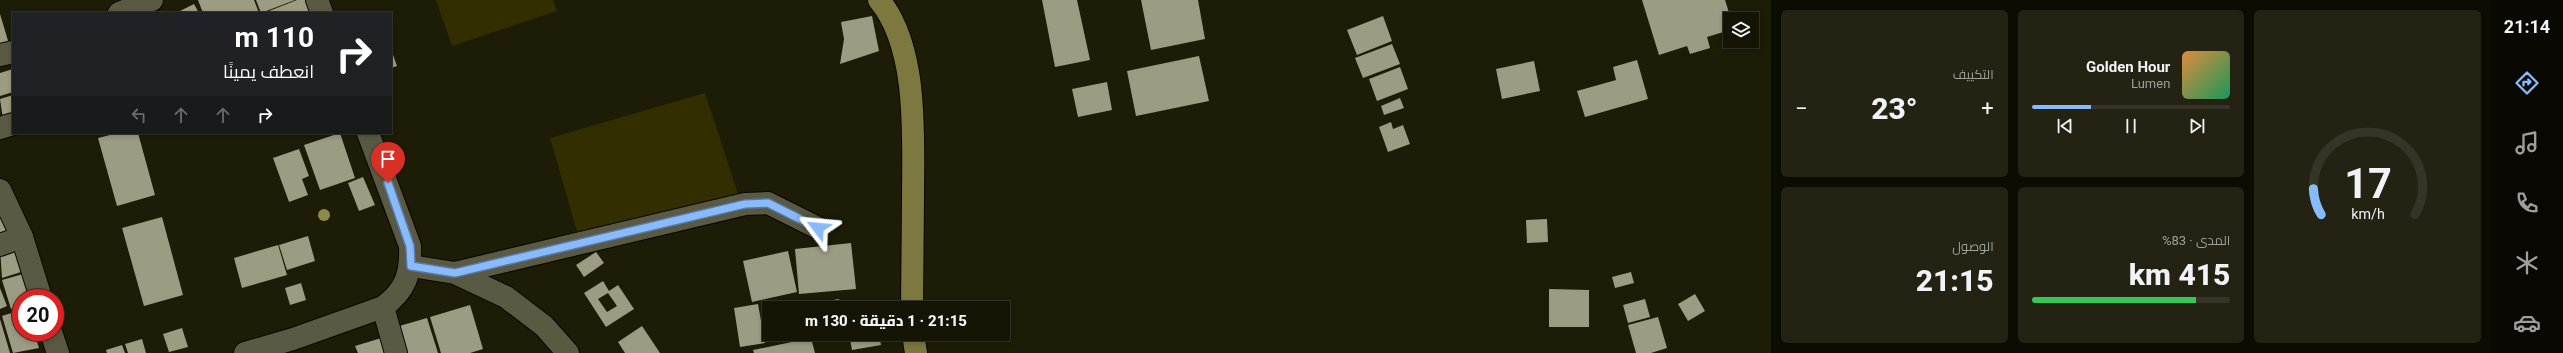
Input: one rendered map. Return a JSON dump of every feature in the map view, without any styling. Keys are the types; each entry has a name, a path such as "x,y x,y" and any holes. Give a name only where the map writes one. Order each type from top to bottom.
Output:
{"main road":[{"path":"878,0 888,11 899,37 906,69 913,126 912,301"},
{"path":"914,341 916,353"}],"street":[{"path":"122,12 152,0"},
{"path":"317,0 322,12"},
{"path":"0,56 12,52"},
{"path":"0,128 12,124"},
{"path":"245,353 295,346 383,307 395,298 406,281 411,266 410,246 368,134"},
{"path":"0,190 22,237 38,289"},
{"path":"455,273 745,204 768,203 818,228"},
{"path":"0,245 22,237"},
{"path":"411,266 455,273 506,297 544,326 568,353"},
{"path":"383,307 396,353"},
{"path":"54,341 58,353"}],"shaded area":[{"path":"436,0 553,0 557,11 452,46"},
{"path":"705,93 739,197 578,235 550,138"}],"building":[{"path":"198,0 254,0 259,12 203,12"},
{"path":"256,0 295,0 264,12 261,12"},
{"path":"297,0 306,0 311,12 267,12"},
{"path":"1042,0 1077,0 1090,60 1055,67"},
{"path":"1141,0 1198,0 1205,39 1151,50"},
{"path":"1642,0 1725,0 1729,12 1723,12 1723,32 1707,37 1710,48 1690,54 1687,46 1659,55"},
{"path":"194,4 198,12 178,12"},
{"path":"0,14 9,44 0,47"},
{"path":"872,16 879,51 840,64 844,39 841,22"},
{"path":"1383,16 1392,41 1357,55 1347,30"},
{"path":"1392,44 1400,64 1363,78 1355,58"},
{"path":"392,52 397,66 392,68"},
{"path":"1199,56 1209,101 1136,116 1127,71"},
{"path":"1637,60 1648,99 1585,117 1577,91 1616,80 1613,67"},
{"path":"1534,61 1540,91 1502,99 1496,69"},
{"path":"1400,67 1408,89 1377,101 1369,79"},
{"path":"12,69 12,92 0,96 0,73"},
{"path":"1107,82 1112,110 1078,117 1072,89"},
{"path":"12,95 12,116 3,119 0,99"},
{"path":"1400,98 1404,108 1384,115 1381,106"},
{"path":"1391,122 1393,129 1403,125 1410,144 1388,152 1379,127"},
{"path":"114,134 138,134 155,195 117,206 98,138"},
{"path":"340,134 355,178 320,190 304,145"},
{"path":"299,149 309,176 302,179 308,195 289,202 273,158"},
{"path":"363,177 375,205 359,211 348,183"},
{"path":"0,203 13,236 0,241"},
{"path":"162,217 183,295 144,306 122,228"},
{"path":"1547,219 1548,242 1527,243 1526,220"},
{"path":"308,236 315,261 287,270 279,245"},
{"path":"851,243 856,289 799,294 795,249"},
{"path":"13,244 21,272 2,278 0,248"},
{"path":"278,245 287,275 242,288 234,258"},
{"path":"788,251 797,292 752,302 743,261"},
{"path":"596,252 604,263 584,277 576,265"},
{"path":"1631,272 1634,283 1615,288 1612,277"},
{"path":"23,274 27,289 12,289 12,309 11,309 2,280"},
{"path":"603,281 609,291 618,285 634,309 606,327 584,293","holes":["608,293 617,306 607,312 598,299"]},
{"path":"301,283 306,300 290,305 285,288"},
{"path":"0,288 7,306 0,309"},
{"path":"1549,289 1589,290 1589,327 1549,327"},
{"path":"1695,294 1705,311 1688,321 1678,304"},
{"path":"839,299 839,301 828,301"},
{"path":"1645,299 1650,317 1628,323 1623,305"},
{"path":"758,304 762,326 762,341 765,341 765,343 740,347 734,308"},
{"path":"470,305 483,349 470,353 441,353 430,317"},
{"path":"12,313 12,341 37,341 39,348 13,353 2,316"},
{"path":"1658,317 1667,348 1651,353 1636,353 1628,325"},
{"path":"427,318 438,353 404,353 396,327"},
{"path":"0,319 10,353 0,353"},
{"path":"642,326 660,353 625,353 618,342"},
{"path":"182,328 188,347 169,352 163,334"},
{"path":"388,336 393,353 358,353 355,346"},
{"path":"142,339 146,353 128,353 125,344"},
{"path":"796,341 812,341 815,353 754,353 753,350"},
{"path":"850,341 880,341 881,345 852,350"},
{"path":"122,345 125,353 107,353 106,350"}],"route":[{"path":"388,183 401,216 410,246 411,266 455,273 745,204 768,203 818,228"}]}
